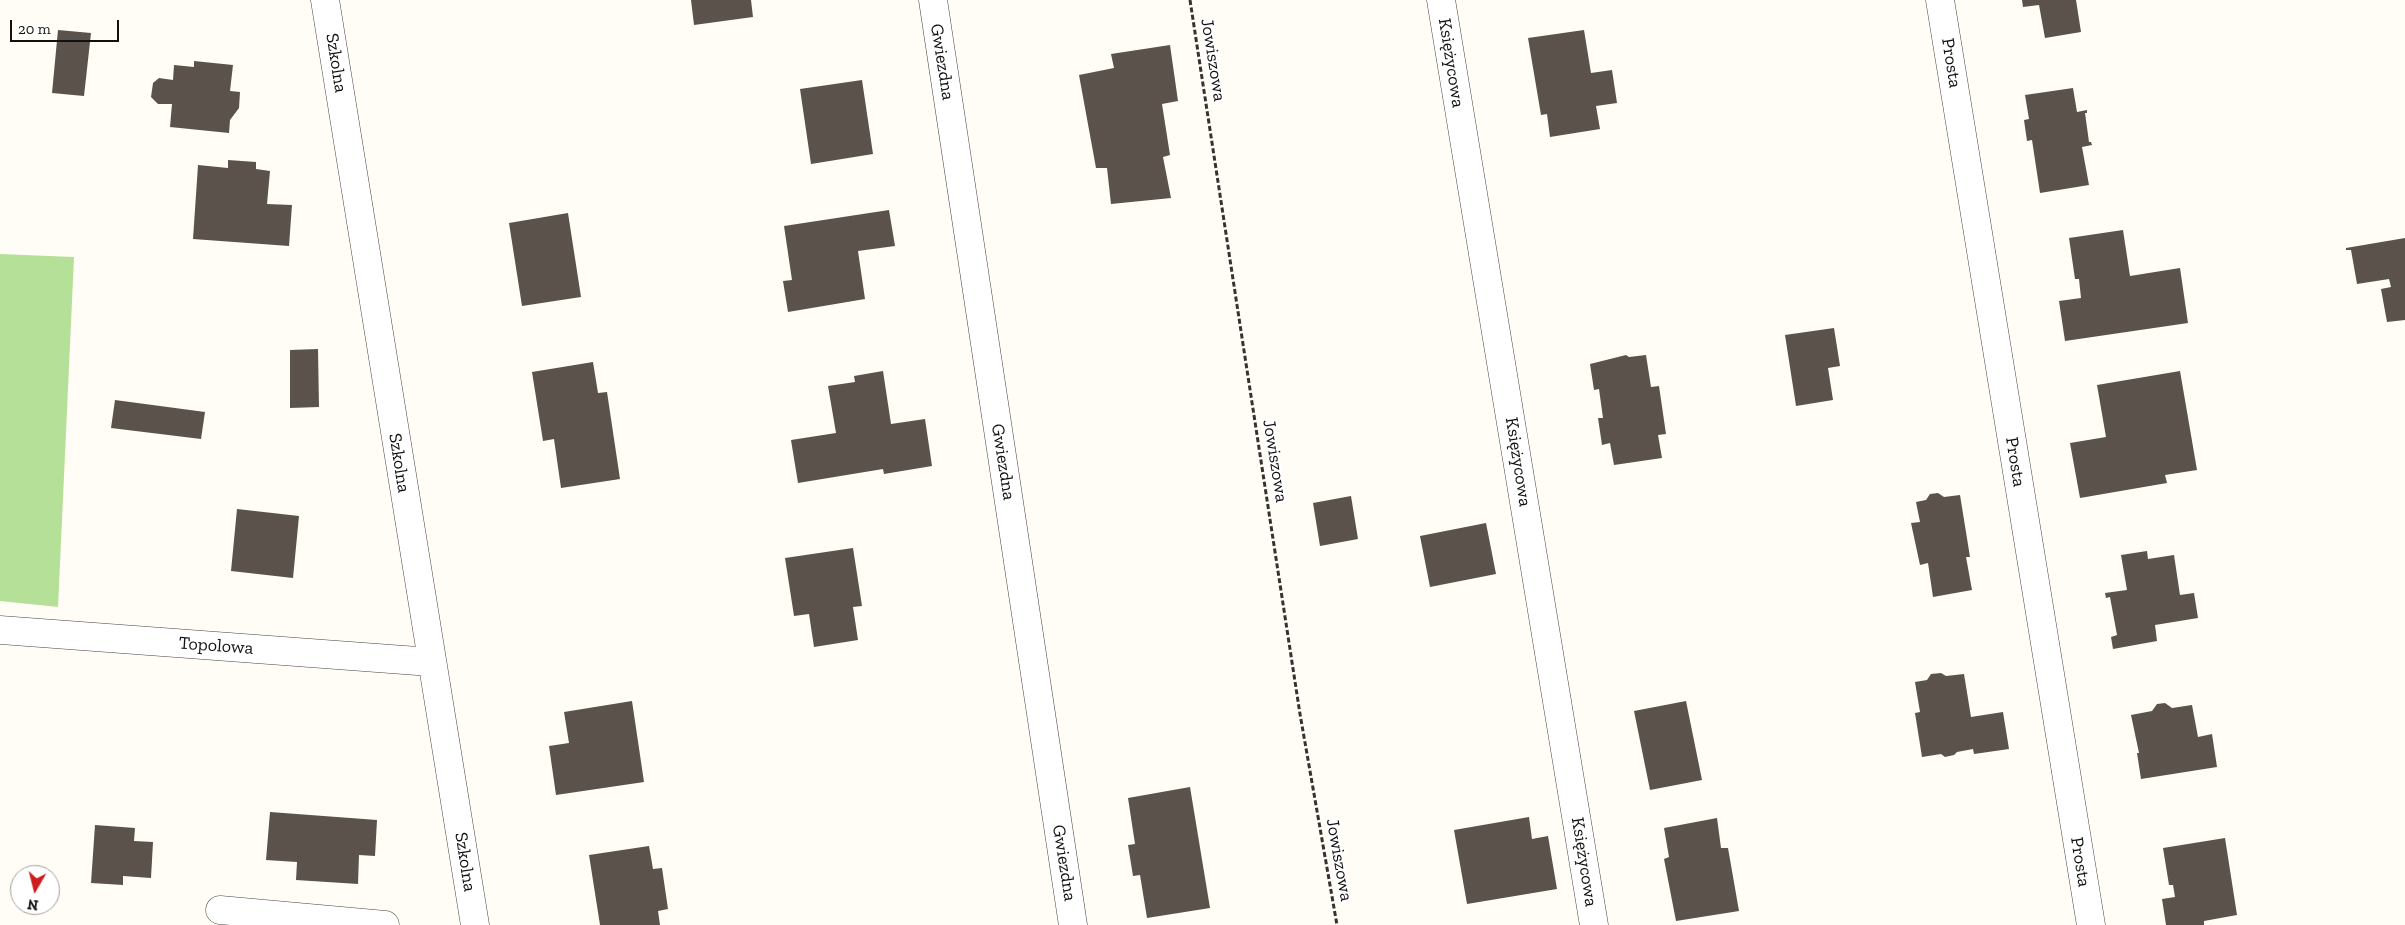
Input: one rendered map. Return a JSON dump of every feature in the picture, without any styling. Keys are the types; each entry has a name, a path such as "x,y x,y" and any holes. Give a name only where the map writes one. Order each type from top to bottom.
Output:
{"street":[{"name":"Szkolna","path":"326,0 431,662 475,925"},
{"name":"Gwiezdna","path":"933,0 1073,925"},
{"name":"Księżycowa","path":"1441,0 1594,925"},
{"name":"Prosta","path":"1940,0 2090,925"},
{"name":"Topolowa","path":"0,630 431,662"},
{"path":"220,910 385,925"}],"path":[{"name":"Jowiszowa","path":"1190,0 1300,714 1337,925"}],"green space":[{"path":"0,254 74,257 58,607 0,601"}],"building":[{"path":"691,0 751,0 753,17 694,25"},
{"path":"2022,0 2076,0 2081,32 2045,38 2039,5 2023,7"},
{"path":"58,30 91,33 84,96 52,93"},
{"path":"1584,30 1591,73 1612,70 1617,103 1596,106 1600,129 1550,137 1547,114 1541,115 1528,38"},
{"path":"1170,45 1178,101 1162,104 1170,155 1163,157 1171,198 1111,204 1107,168 1096,168 1079,75 1114,68 1111,54"},
{"path":"194,61 233,65 230,91 240,92 239,108 230,120 229,133 170,127 172,104 158,104 151,97 153,83 159,78 173,80 174,65 194,67"},
{"path":"862,80 873,154 811,164 800,89"},
{"path":"2073,88 2077,112 2087,110 2087,113 2085,113 2089,142 2092,145 2082,147 2089,185 2040,193 2032,140 2027,141 2024,120 2029,119 2025,95"},
{"path":"228,160 256,162 256,169 270,171 267,204 292,205 289,246 193,239 198,165 228,168"},
{"path":"889,210 895,246 858,251 865,299 788,312 783,281 792,280 784,226"},
{"path":"568,213 581,297 522,306 509,223"},
{"path":"2123,230 2130,276 2180,268 2188,323 2065,341 2059,301 2081,298 2079,279 2075,279 2069,238"},
{"path":"2405,238 2405,320 2387,322 2381,289 2391,287 2389,279 2357,284 2351,250 2346,250 2346,248"},
{"path":"1834,328 1840,366 1828,368 1833,400 1796,406 1785,335"},
{"path":"318,349 319,407 290,408 290,350"},
{"path":"1626,355 1629,357 1646,355 1651,387 1659,386 1666,434 1658,435 1662,458 1614,465 1610,443 1602,445 1598,418 1603,418 1599,389 1594,390 1590,364"},
{"path":"593,362 598,393 607,392 620,479 561,488 554,439 543,441 532,372"},
{"path":"883,371 891,424 925,419 932,466 884,474 883,469 798,483 791,440 836,433 828,386 855,382 854,376"},
{"path":"2180,371 2197,470 2165,475 2167,483 2080,498 2070,443 2106,437 2097,385"},
{"path":"115,400 205,412 201,439 111,428"},
{"path":"1938,493 1944,497 1960,495 1970,557 1966,557 1972,590 1933,597 1928,563 1920,565 1911,523 1920,522 1916,502 1926,500 1930,494"},
{"path":"1351,496 1358,539 1320,546 1313,503"},
{"path":"237,509 299,516 293,578 231,571"},
{"path":"1486,523 1496,574 1430,587 1420,536"},
{"path":"853,548 862,606 853,607 858,640 814,647 809,614 794,616 785,558"},
{"path":"2147,551 2148,559 2174,555 2180,595 2194,593 2198,618 2155,625 2157,641 2113,649 2111,637 2117,635 2110,597 2106,598 2105,593 2127,590 2121,555"},
{"path":"1941,673 1946,676 1964,674 1971,717 2003,712 2009,749 1974,754 1973,749 1957,752 1954,755 1945,757 1941,754 1922,757 1915,713 1920,712 1915,682 1927,680 1931,674"},
{"path":"632,701 644,782 556,795 549,746 569,743 564,712"},
{"path":"1686,701 1702,780 1650,790 1634,711"},
{"path":"2165,703 2172,708 2192,705 2198,737 2212,734 2217,767 2141,779 2137,753 2139,753 2131,715 2152,711 2157,704"},
{"path":"1190,787 1210,908 1147,918 1140,875 1133,876 1128,845 1135,844 1128,798"},
{"path":"270,812 377,820 375,856 359,855 358,884 296,880 297,862 266,860"},
{"path":"1529,817 1532,839 1548,836 1557,889 1467,904 1454,830"},
{"path":"1717,818 1721,848 1728,848 1739,911 1676,921 1664,859 1669,857 1664,828"},
{"path":"95,825 135,828 134,841 153,842 151,878 123,876 123,885 91,883"},
{"path":"2225,838 2237,915 2204,921 2204,925 2166,925 2162,899 2175,897 2173,885 2169,885 2163,848"},
{"path":"649,846 653,869 662,868 668,909 658,911 660,925 600,925 589,855"}]}
